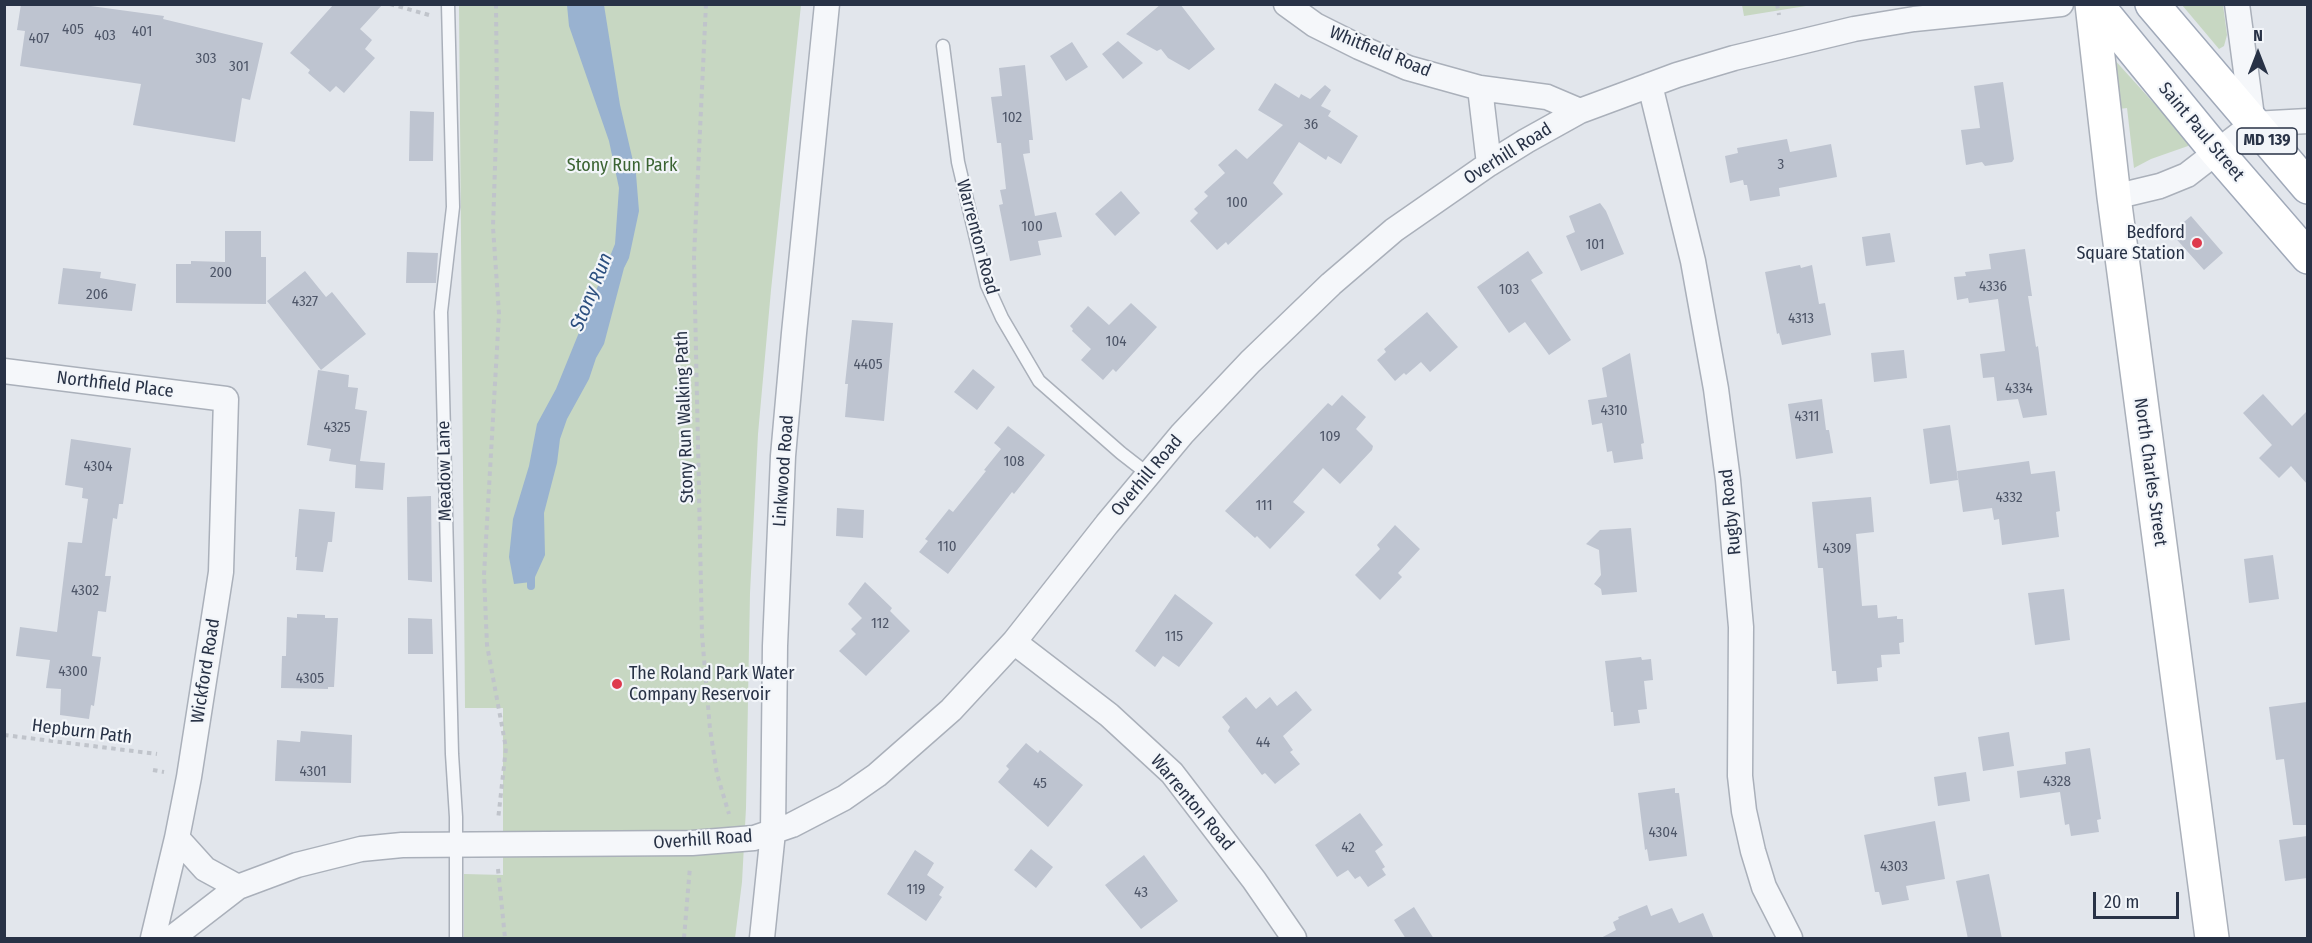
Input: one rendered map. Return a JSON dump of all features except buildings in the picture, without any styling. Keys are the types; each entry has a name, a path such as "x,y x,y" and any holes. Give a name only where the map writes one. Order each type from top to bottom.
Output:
{"main road":[{"name":"Saint Paul Street","path":"2094,4 2307,257"},
{"name":"North Charles Street","path":"2094,4 2114,197 2212,939"},
{"name":"MD 139","path":"2152,4 2307,187"}],"street":[{"name":"Linkwood Road","path":"762,939 773,832 774,646 783,456 827,4"},
{"name":"Whitfield Road","path":"1286,4 1315,25 1408,68 1480,88 1548,97 1580,111"},
{"name":"Overhill Road","path":"172,939 238,887 297,865 361,849 402,845 456,844 692,843 734,840 773,832 792,825 844,798 876,776 951,710 1014,642 1182,434 1243,370 1330,284 1394,230 1488,164 1580,111 1650,85 1734,58 1854,29 1914,19 2061,4"},
{"path":"2237,4 2253,124"},
{"name":"Rugby Road","path":"1650,85 1692,261 1716,389 1728,480 1741,627 1740,776 1744,811 1764,887 1790,939"},
{"path":"1480,88 1488,164"},
{"path":"2114,197 2160,186 2187,174 2253,124 2307,121"},
{"name":"Northfield Place","path":"4,371 226,399"},
{"name":"Wickford Road","path":"153,939 177,838 221,572 226,399"},
{"name":"Warrenton Road","path":"1014,642 1109,715 1172,772 1248,871 1294,939"},
{"path":"177,838 205,869 238,887"}],"lane":[{"name":"Meadow Lane","path":"448,4 453,207 441,312 456,844 456,939"},
{"name":"Warrenton Road","path":"943,46 958,162 987,285 1002,318 1039,381 1148,474"}],"path":[{"path":"390,4 449,21"},
{"path":"496,4 497,106 493,227 499,314 484,575 487,645 506,748 496,844 505,939"},
{"name":"Stony Run Walking Path","path":"706,4 694,257 702,635 710,729 717,774 729,816"},
{"path":"1777,4 1779,15"},
{"name":"Hepburn Path","path":"4,735 157,754"},
{"path":"684,939 692,843"}],"green space":[{"path":"1742,4 1812,5 1744,16"},
{"name":"Stony Run Park","path":"459,5 801,5 758,434 750,593 746,808 742,882 735,938 464,938 464,874 503,875 503,708 465,708"},
{"path":"2182,5 2223,5 2227,35 2224,46 2219,49"},
{"path":"2112,57 2189,142 2188,146 2151,159 2134,168 2127,108 2111,110"}],"water":[{"path":"567,5 604,5 620,105 636,174 639,211 629,258 624,268 604,344 596,358 589,379 567,419 560,439 557,463 544,513 545,555 531,586 531,582 514,584 509,557 513,519 529,466 537,424 556,389 615,244 619,188 609,141 569,26"}],"waterway":[{"name":"Stony Run","path":"531,571 531,586"}],"place":[{"name":"Bedford Square Station","path":"2197,243"},
{"name":"The Roland Park Water Company Reservoir","path":"617,684"}]}
